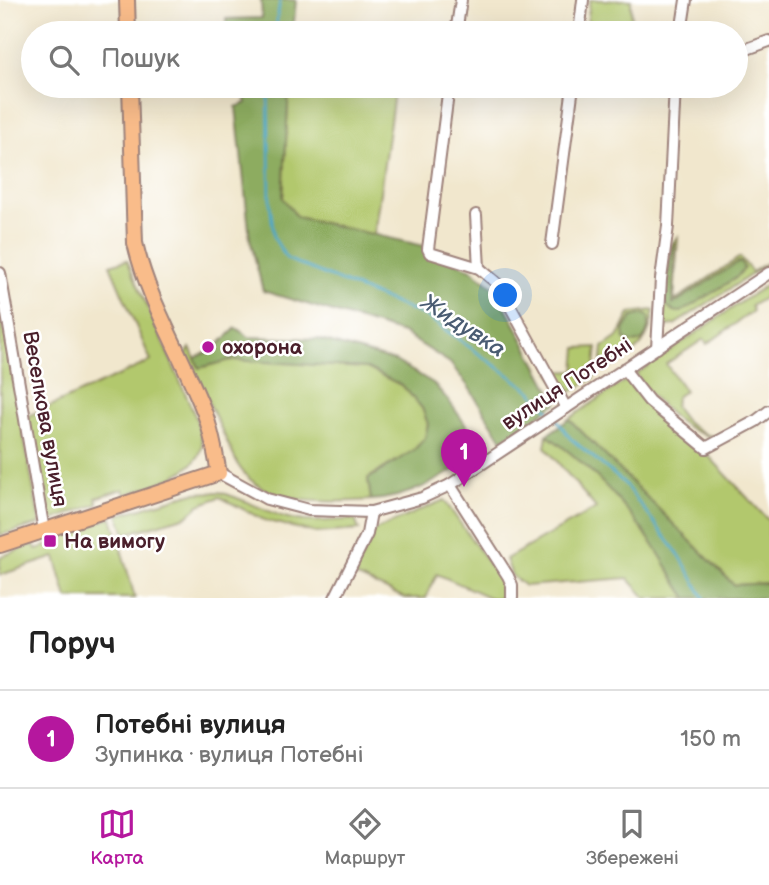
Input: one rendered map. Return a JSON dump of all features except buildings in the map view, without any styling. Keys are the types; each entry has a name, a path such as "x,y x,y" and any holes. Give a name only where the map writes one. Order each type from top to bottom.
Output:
{"main road":[{"path":"127,0 128,21"},
{"path":"0,545 219,473 206,415 159,316 139,262 135,243 130,98"}],"street":[{"path":"458,21 461,0"},
{"path":"580,21 583,0"},
{"path":"683,21 686,0"},
{"path":"748,48 769,40"},
{"path":"447,98 428,249 430,253 479,268 498,284 509,300 563,410"},
{"path":"552,244 571,98"},
{"path":"657,348 661,279 668,226 674,98"},
{"path":"476,215 479,268"},
{"name":"Веселкова вулиця","path":"0,273 44,531"},
{"name":"вулиця Потебні","path":"219,473 267,499 309,510 371,512 422,498 450,485 769,273"},
{"path":"624,369 649,401 706,448 769,411"},
{"path":"450,485 508,576 512,585 512,598"},
{"path":"335,598 367,534 371,512"}],"green space":[{"path":"261,0 296,0 294,21 226,19 262,18"},
{"path":"590,0 631,0 632,21 587,21"},
{"path":"245,98 288,98 283,198 297,217 424,246 472,270 496,289 557,403 502,440 450,363 403,333 263,291 250,239 236,107 247,103"},
{"path":"288,98 393,98 374,235 297,217 283,199"},
{"path":"678,237 674,301 740,257 752,272 769,263 674,325 667,326 662,316 670,245"},
{"path":"675,243 673,304 738,262 741,262 744,268 736,278 681,312 675,311 668,307 665,300 672,247"},
{"path":"127,260 196,418 202,442 199,455 183,471 159,483 125,495 123,489 96,498 98,504 47,522 28,416 151,361 110,265"},
{"path":"769,283 769,295 751,306 753,311 707,344 704,339 666,364 685,391 676,397 675,407 687,423 707,435 694,431 672,415 636,374"},
{"path":"0,307 40,524 0,535"},
{"path":"654,310 648,333 638,348 604,371 601,369 603,347 619,336 630,313"},
{"path":"644,314 649,317 644,338 637,342 625,340 624,330 632,317"},
{"path":"236,328 249,337 318,339 395,361 433,383 484,451 416,490 371,500 368,479 414,450 425,438 428,424 422,408 403,386 367,368 231,360 199,368 195,358 214,349"},
{"path":"597,347 594,378 569,393 560,390 551,372 575,371 577,348"},
{"path":"190,348 199,367 231,359 367,368 403,386 422,408 428,424 425,438 414,450 368,478 371,500 317,501 280,495 264,489 250,479 238,465 186,354"},
{"path":"626,380 646,404 707,454 769,521 769,583 734,585 569,419"},
{"path":"569,419 734,585 769,583 769,598 687,598 652,543 617,498 591,471 547,435"},
{"path":"547,435 591,471 617,498 652,543 687,598 646,598 628,578 525,586 512,576 506,559 596,508 545,447"},
{"path":"219,492 296,520 355,519 359,530 316,533 264,520 220,497 199,505 187,516 125,534 118,515 193,493"},
{"path":"444,500 510,594 508,598 491,598 437,574 426,598 405,598 353,575 375,530"},
{"path":"112,517 135,598 67,598 55,557 0,575 0,557 34,544 36,549 64,541 63,535"}],"waterway":[{"name":"Жидувка","path":"277,21 280,0"},
{"name":"Жидувка","path":"268,98 270,203 274,238 287,259 426,316 531,391 551,413"},
{"name":"Жидувка","path":"556,418 570,438 623,482 680,556 704,598"}],"place":[{"name":"охорона","path":"208,347"},
{"name":"Потебні вулиця","path":"464,487"},
{"name":"На вимогу","path":"50,541"}]}
